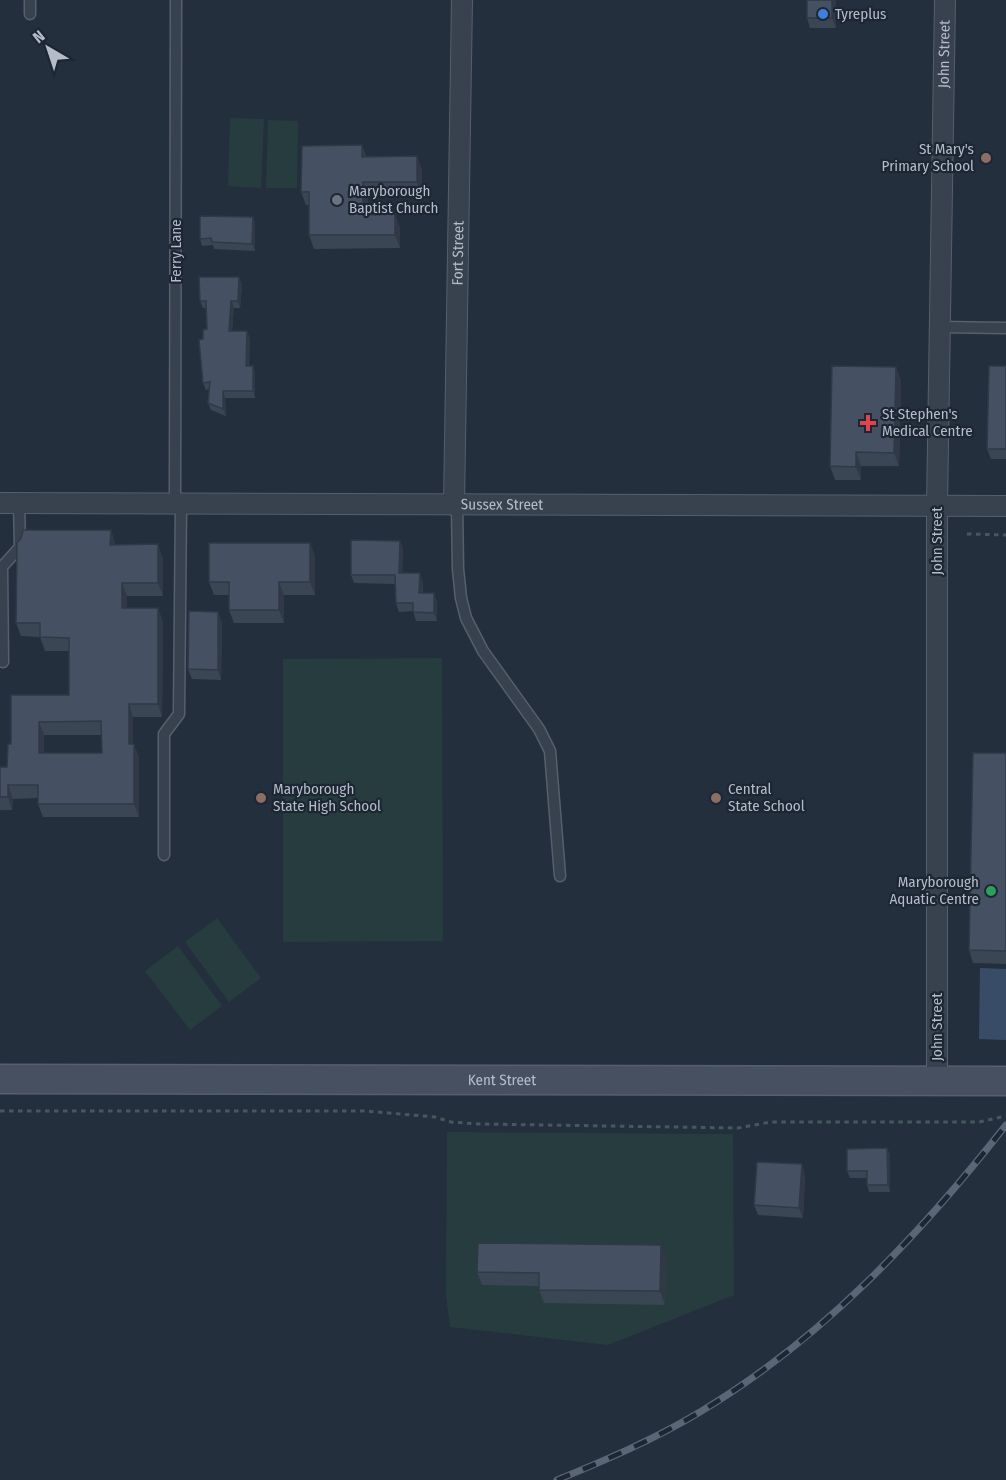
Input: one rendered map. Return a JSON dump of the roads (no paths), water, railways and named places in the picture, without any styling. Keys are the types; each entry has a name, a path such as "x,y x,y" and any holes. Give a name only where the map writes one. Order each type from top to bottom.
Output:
{"main road":[{"name":"Kent Street","path":"0,1078 1006,1081"}],"street":[{"name":"Fort Street","path":"456,505 462,0"},
{"name":"John Street","path":"937,1082 937,506 945,0"},
{"name":"Sussex Street","path":"10,503 1006,506"}],"lane":[{"path":"30,0 30,14"},
{"name":"Ferry Lane","path":"164,855 164,734 179,714 176,0"},
{"path":"940,327 1006,328"},
{"path":"3,662 2,567 20,547 10,503"},
{"path":"456,505 458,569 466,618 483,651 539,729 550,751 560,876"}],"water":[{"path":"980,968 1006,969 1006,1040 979,1039"}],"railway":[{"path":"557,1480 630,1449 683,1422 745,1383 787,1352 866,1283 903,1245 939,1206 1006,1125"}],"place":[{"name":"Tyreplus","path":"823,14"},
{"name":"St Mary's Primary School","path":"986,158"},
{"name":"Maryborough Baptist Church","path":"337,200"},
{"name":"St Stephen's Medical Centre","path":"868,423"},
{"name":"Maryborough State High School","path":"261,798"},
{"name":"Central State School","path":"716,798"},
{"name":"Maryborough Aquatic Centre","path":"991,891"}]}
